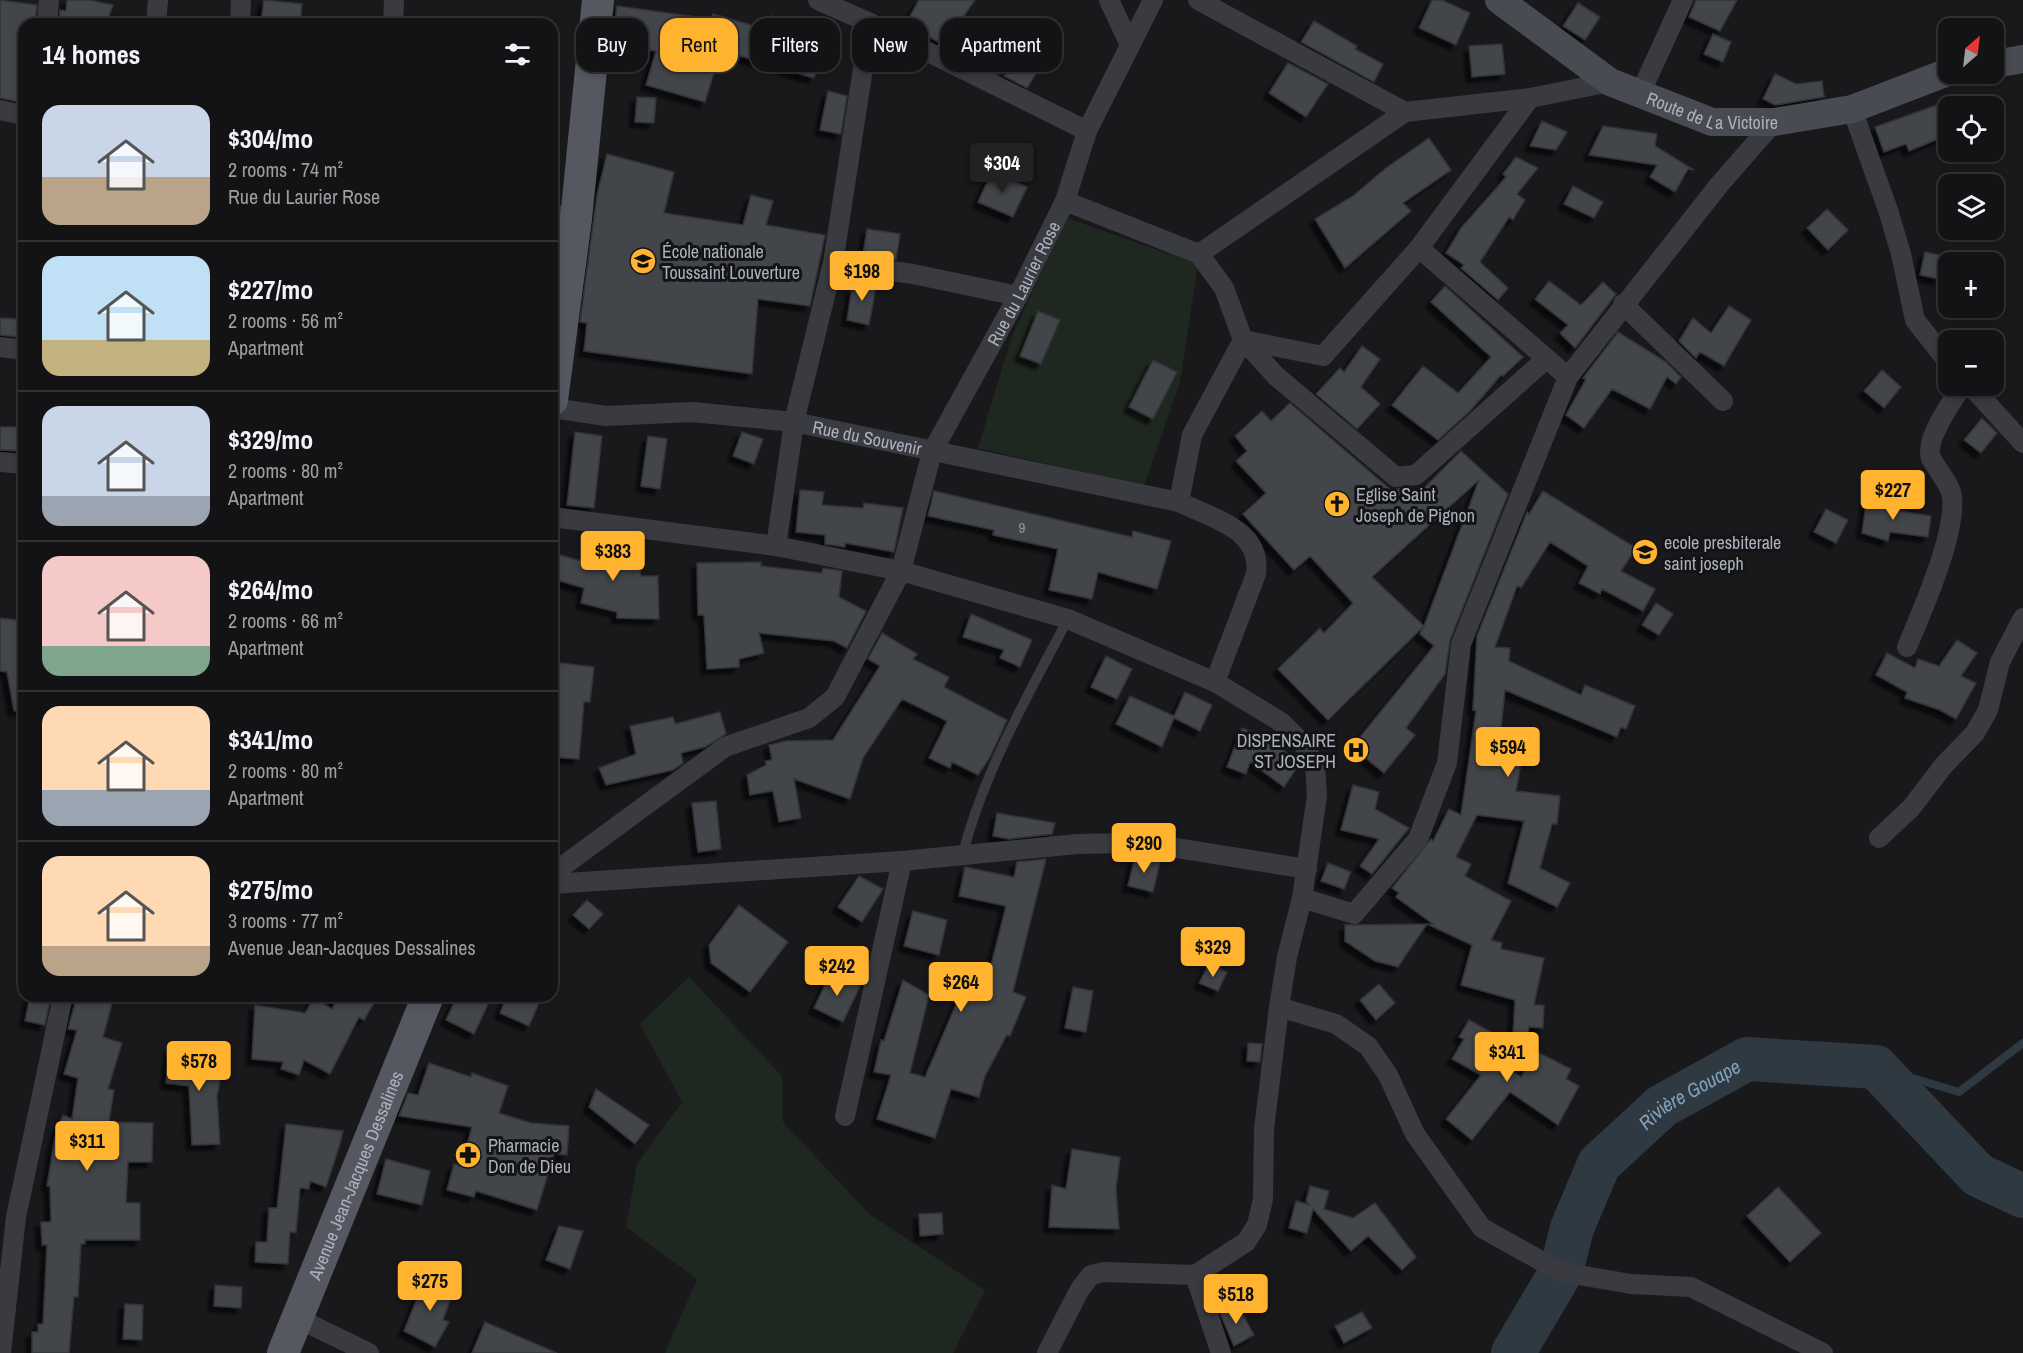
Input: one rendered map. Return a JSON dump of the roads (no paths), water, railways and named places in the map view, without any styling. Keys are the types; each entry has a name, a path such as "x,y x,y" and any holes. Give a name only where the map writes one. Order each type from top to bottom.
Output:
{"main road":[{"path":"558,308 564,216 598,0"},
{"name":"Avenue Jean-Jacques Dessalines","path":"284,1353 426,1002"}],"street":[{"path":"48,18 49,0"},
{"path":"156,18 158,0"},
{"path":"240,18 241,0"},
{"path":"393,18 394,0"},
{"path":"818,0 862,13 1087,131"},
{"path":"1109,0 1130,45"},
{"name":"Rue du Laurier Rose","path":"558,870 725,747 809,718 835,697 901,571 932,452 1018,296 1065,201 1087,131 1154,0"},
{"path":"1198,0 1405,112"},
{"name":"Route de La Victoire","path":"1499,0 1610,82 1712,123 1774,122 1852,109 1938,76"},
{"path":"1640,94 1683,0"},
{"path":"776,546 794,422 833,263 862,13"},
{"path":"2004,62 2023,59"},
{"path":"1199,254 1405,112 1530,98 1610,82"},
{"path":"1243,340 1323,356 1419,248 1530,98"},
{"path":"1852,109 1888,210 1901,254 1915,320 1938,349"},
{"path":"0,110 18,114"},
{"path":"1302,898 1354,914 1418,838 1448,763 1461,644 1568,376 1623,304 1774,122"},
{"path":"1065,201 1199,254 1224,288 1243,340 1276,376 1396,477 1416,475 1546,359"},
{"path":"1419,248 1568,376"},
{"path":"833,263 913,274 1018,296"},
{"path":"1623,304 1723,401"},
{"path":"1179,502 1192,435 1243,340"},
{"path":"0,347 18,349"},
{"path":"1907,647 1927,599 1951,514 1952,495 1930,458 1931,443 1957,396"},
{"path":"1980,396 2023,443"},
{"name":"Rue du Souvenir","path":"558,409 606,416 692,412 794,422 1179,502 1239,531 1252,543 1258,558 1256,574 1215,682"},
{"path":"0,462 18,464"},
{"path":"558,518 776,546 901,571 1068,619 1215,682 1281,722 1305,746 1315,767 1317,796 1302,898 1287,957 1279,1007 1264,1129 1263,1199 1257,1225 1246,1242 1195,1275 1104,1272 1091,1275 1080,1289 1047,1353"},
{"path":"1879,837 1911,808 1944,765 1975,733 1988,710 2000,662 2023,618"},
{"path":"558,884 962,857 1077,844 1125,843 1158,845 1307,869"},
{"path":"845,1116 902,861"},
{"path":"1,1353 16,1217 62,1002"},
{"path":"1279,1007 1336,1024 1368,1046 1388,1075 1415,1134 1482,1228 1561,1272 1631,1284 1691,1287 1823,1353"},
{"path":"1195,1275 1221,1353"},
{"path":"297,1318 369,1353"}],"lane":[{"path":"962,857 969,828 995,764 1068,619"}],"waterway":[{"path":"1876,1067 1959,1092 2023,1043"},
{"name":"Rivière Gouape","path":"1513,1353 1561,1272 1572,1228 1599,1164 1662,1106 1747,1059 1876,1067 1978,1175 2023,1196"}],"place":[{"name":"École nationale Toussaint Louverture","path":"643,261"},
{"name":"Eglise Saint Joseph de Pignon","path":"1337,504"},
{"name":"ecole presbiterale saint joseph","path":"1645,552"},
{"name":"DISPENSAIRE ST JOSEPH","path":"1356,750"},
{"name":"Pharmacie Don de Dieu","path":"468,1155"}]}
